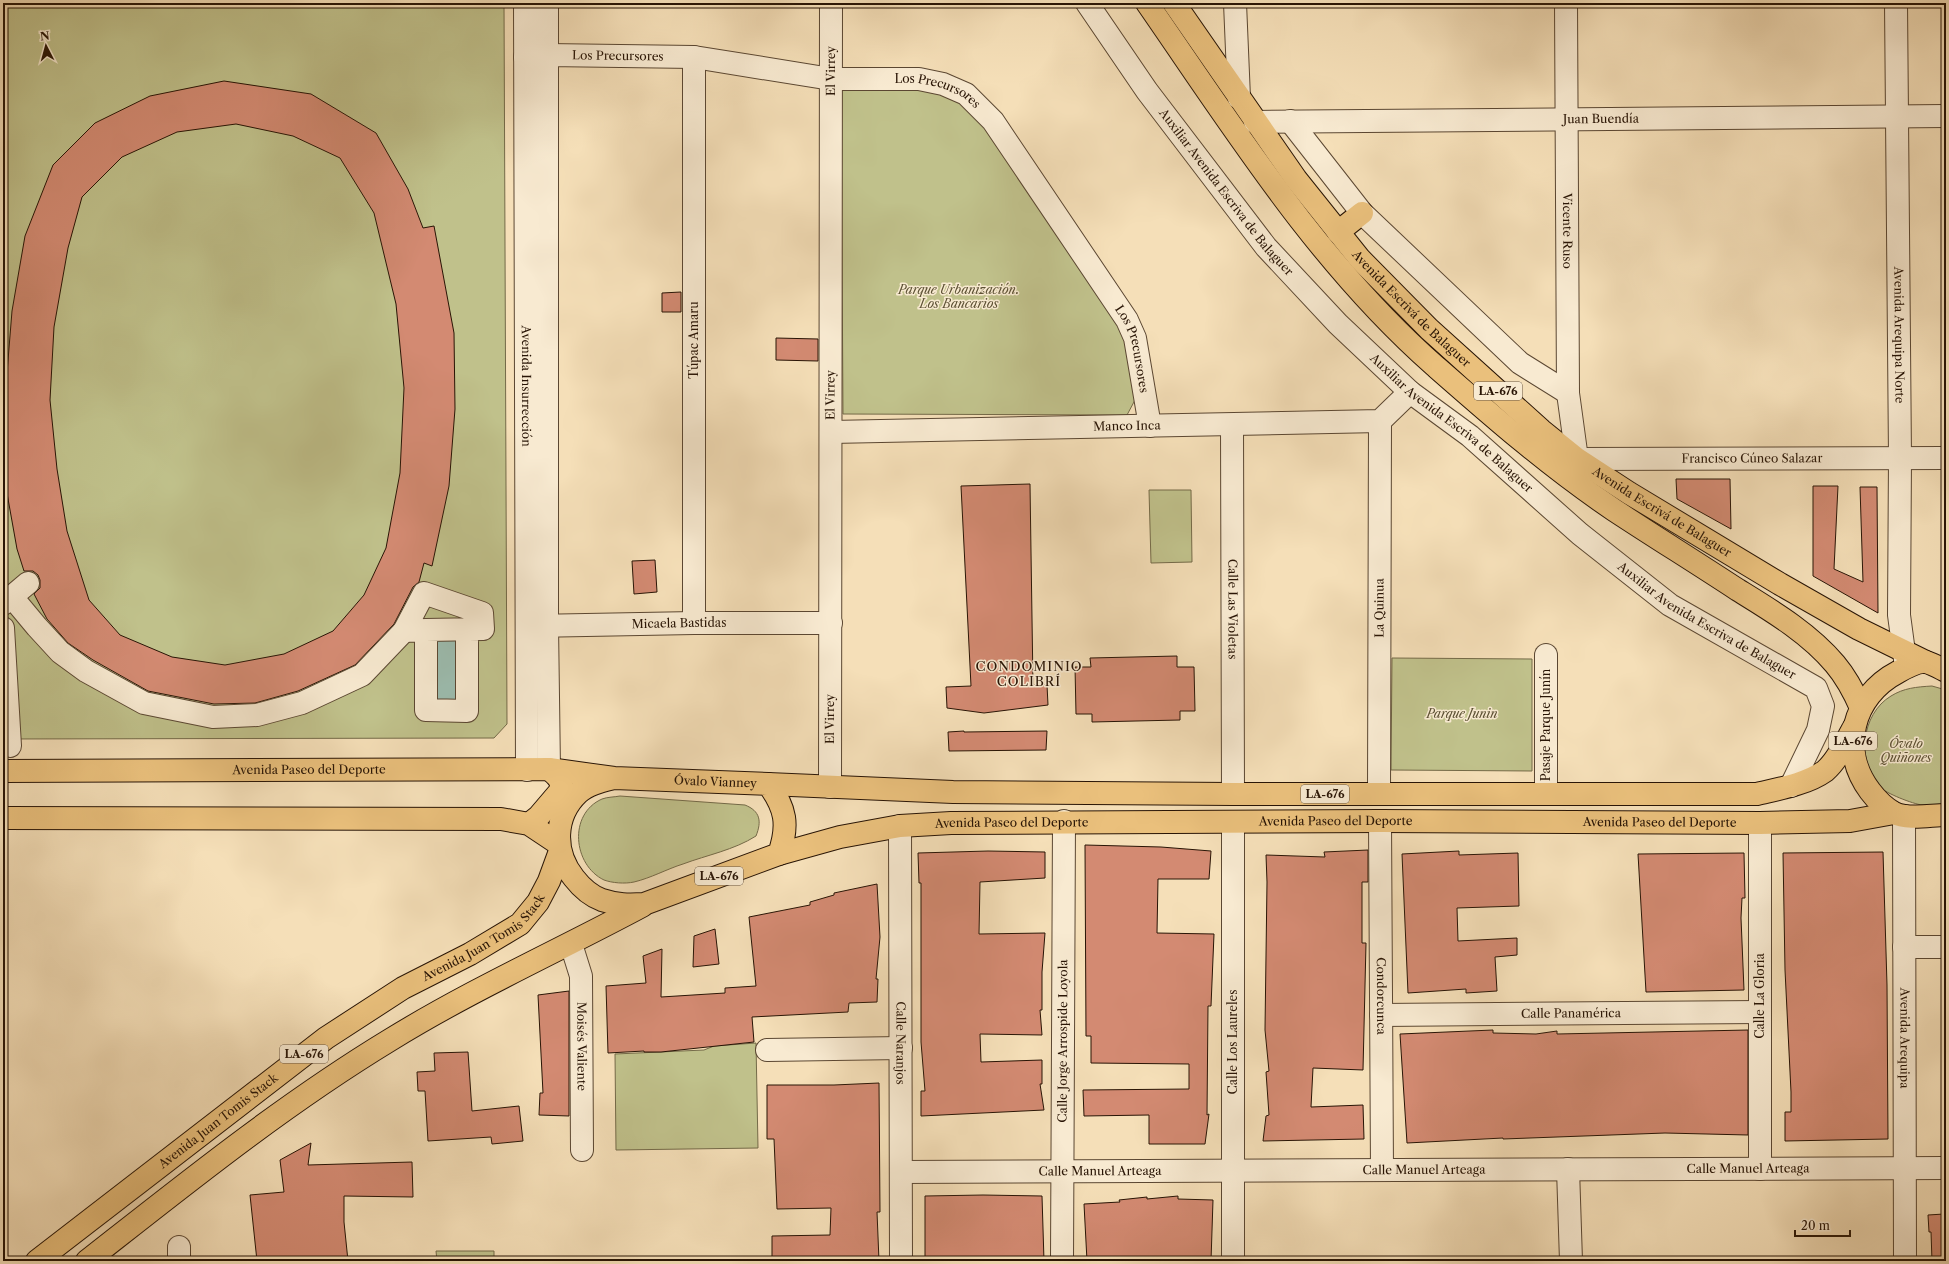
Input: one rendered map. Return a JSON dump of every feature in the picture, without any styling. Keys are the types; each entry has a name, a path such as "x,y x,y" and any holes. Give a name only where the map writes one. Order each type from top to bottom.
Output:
{"main road":[{"name":"Avenida Escrivá de Balaguer","path":"1147,3 1275,189 1347,277 1434,365 1529,447 1629,493 1780,584 1912,660"},
{"name":"Avenida Escrivá de Balaguer","path":"1174,3 1296,179 1360,258 1429,329 1541,430 1571,466 1612,509 1772,611 1814,642 1836,665 1850,685 1857,717"},
{"path":"1338,232 1362,213"},
{"name":"LA-676","path":"768,784 953,792 1233,794 1757,794 1791,786 1825,771 1842,750 1857,717 1872,691 1888,677 1912,660 1946,671"},
{"name":"LA-676","path":"1857,717 1852,751 1861,778 1877,800 1899,815 1946,815"},
{"path":"529,824 539,816 562,789 561,781 558,776 549,770"},
{"name":"Avenida Paseo del Deporte","path":"3,771 549,770 614,778"},
{"name":"Óvalo Vianney","path":"614,778 768,784 777,796 783,810 785,824 784,840 779,854 644,904 622,905 601,900 582,888 568,871 559,847 559,825 566,807 579,792 596,782 614,778"},
{"name":"Avenida Paseo del Deporte","path":"779,854 840,837 900,826 951,822 1380,821 1760,823 1850,821 1899,815"},
{"path":"3,818 501,819 529,824 559,847"},
{"name":"Avenida Juan Tomis Stack","path":"37,1261 326,1038 403,988 470,954 520,924 538,902 549,881 559,847"},
{"name":"LA-676","path":"87,1261 260,1128 383,1044 458,1001 571,944 644,904"}],"street":[{"name":"Avenida Insurrección","path":"525,3 537,625 549,770"},
{"name":"Avenida Insurrección","path":"527,770 537,625 547,3"},
{"name":"El Virrey","path":"830,786 832,432 831,3"},
{"name":"Auxiliar Avenida Escriva de Balaguer","path":"1087,3 1147,91 1266,247 1338,324 1410,392 1470,436 1580,534 1670,605 1816,688 1824,706 1818,730 1791,786"},
{"path":"1235,3 1239,98"},
{"name":"Vicente Ruso","path":"1566,3 1568,393 1571,466"},
{"name":"Avenida Arequipa Norte","path":"1896,3 1900,458 1899,615 1912,660"},
{"name":"Los Precursores","path":"525,57 547,55 694,57 831,79 919,79 943,84 960,92 979,106 993,121 1128,320 1135,338 1150,426"},
{"name":"Túpac Amaru","path":"694,57 694,623"},
{"name":"Juan Buendía","path":"1256,122 1946,116"},
{"path":"1290,121 1362,213 1520,363 1568,393"},
{"path":"1380,422 1410,392"},
{"name":"Manco Inca","path":"832,432 1380,422"},
{"name":"La Quinua","path":"1379,794 1380,422"},
{"name":"Calle Las Violetas","path":"1232,425 1233,794"},
{"name":"Francisco Cúneo Salazar","path":"1571,466 1946,458"},
{"path":"14,595 37,628 60,652 86,671 144,703 213,717 257,715 302,703 362,675 404,631 424,593 482,613 483,629 404,631"},
{"name":"Micaela Bastidas","path":"537,625 831,623"},
{"path":"3,628 8,739"},
{"path":"426,630 426,710 467,711 467,630"},
{"name":"Pasaje Parque Junín","path":"1546,655 1546,794"},
{"name":"Avenida Arequipa","path":"1899,815 1904,947 1905,1261"},
{"name":"Calle Jorge Arrospide Loyola","path":"1062,1261 1064,821"},
{"name":"Condorcunca","path":"1380,821 1382,1170"},
{"name":"Calle Los Laureles","path":"1232,1261 1233,822"},
{"name":"Calle La Gloria","path":"1760,823 1760,1169"},
{"name":"Calle Naranjos","path":"900,826 901,1261"},
{"name":"Moisés Valiente","path":"571,944 581,976 582,1150"},
{"path":"1904,947 1946,947"},
{"name":"Calle Panamérica","path":"1381,1015 1760,1012"},
{"path":"766,1050 901,1048"},
{"name":"Calle Manuel Arteaga","path":"901,1172 1946,1168"},
{"path":"1568,1169 1571,1261"}],"green space":[{"path":"3,3 504,3 507,724 494,738 3,739"},
{"name":"Parque Urbanización. Los Bancarios","path":"918,87 946,92 966,106 981,122 1123,327 1135,400 1127,415 843,414 841,88"},
{"path":"1149,490 1191,490 1192,562 1151,563"},
{"name":"Parque Junin","path":"1392,658 1532,659 1532,771 1391,770"},
{"name":"Óvalo Quiñones","path":"1932,686 1946,690 1946,804 1922,805 1900,798 1880,787 1872,777 1867,765 1865,739 1873,714 1881,704 1891,696 1910,688"},
{"path":"620,796 745,805 757,813 759,821 758,831 756,836 739,845 647,878 627,883 607,881 594,873 586,863 581,852 579,840 580,827 584,816 591,806 602,799"},
{"path":"756,1043 758,1148 616,1150 615,1054 704,1050 714,1046"},
{"path":"436,1251 494,1251 494,1261 437,1261"}],"shaded area":[{"path":"431,635 464,635 463,704 430,703"}],"building":[{"path":"224,81 311,94 376,133 408,189 423,228 434,226 454,333 455,409 449,486 432,566 424,563 419,582 413,587 394,624 355,665 298,691 255,703 214,704 148,691 93,660 68,643 47,619 34,594 40,588 40,580 38,575 33,571 24,571 17,549 5,482 3,373 7,373 12,311 25,236 53,165 95,123 150,96","holes":["236,124 293,136 340,158 374,213 396,304 404,388 400,473 386,548 364,595 333,631 284,654 225,665 172,657 120,635 89,600 67,531 57,469 50,400 54,327 68,248 82,197 122,157 177,132"]},
{"path":"681,292 681,312 662,312 662,293"},
{"path":"776,338 818,339 818,361 776,360"},
{"path":"1676,479 1730,479 1731,529 1677,499"},
{"path":"1030,484 1033,685 1047,685 1048,705 984,713 947,708 946,687 971,686 961,486"},
{"path":"1813,486 1838,486 1834,569 1863,582 1860,487 1877,487 1878,613 1813,576"},
{"path":"655,560 657,592 634,594 632,561"},
{"path":"1177,656 1177,667 1194,667 1195,711 1180,711 1180,720 1092,722 1092,714 1076,714 1075,667 1091,667 1090,658"},
{"path":"1047,731 1046,750 949,751 948,732"},
{"path":"1085,845 1161,847 1211,851 1209,879 1158,879 1157,933 1214,934 1211,1006 1208,1006 1207,1115 1209,1114 1205,1144 1149,1144 1149,1115 1084,1116 1083,1090 1189,1089 1189,1064 1091,1063 1091,1036 1086,1036"},
{"path":"1368,850 1368,882 1362,882 1362,943 1366,943 1363,1070 1313,1068 1311,1107 1363,1105 1364,1139 1263,1141 1266,1116 1269,1115 1266,1072 1269,1071 1265,1030 1266,855 1325,857 1324,852"},
{"path":"988,851 1045,852 1045,878 980,882 979,934 1045,933 1042,972 1042,1010 1040,1010 1042,1035 980,1034 981,1062 1042,1060 1042,1084 1040,1084 1044,1110 921,1116 921,1091 925,1091 921,1042 921,883 919,883 918,853"},
{"path":"1459,851 1459,855 1518,853 1519,906 1457,908 1458,941 1517,938 1517,955 1495,957 1497,991 1466,993 1466,989 1408,993 1402,854"},
{"path":"1883,852 1887,985 1888,1139 1785,1141 1785,1112 1791,1112 1791,1092 1785,970 1783,853"},
{"path":"1744,853 1745,898 1742,898 1741,918 1744,990 1646,992 1638,854"},
{"path":"877,884 880,937 876,979 878,979 877,1002 849,1003 848,1012 752,1017 754,1042 661,1052 644,1051 608,1053 606,986 646,983 643,956 662,949 661,997 725,993 725,988 756,986 749,917 810,905 810,902 834,895 834,893"},
{"path":"715,929 719,964 693,967 694,936"},
{"path":"569,991 569,1116 539,1115 540,1093 543,1093 538,995"},
{"path":"1493,1030 1493,1033 1536,1034 1557,1031 1557,1034 1748,1030 1748,1135 1665,1133 1503,1138 1407,1143 1400,1034"},
{"path":"468,1052 472,1111 519,1106 523,1141 492,1144 491,1137 428,1141 425,1091 418,1091 417,1072 435,1071 434,1053"},
{"path":"879,1083 880,1212 877,1212 879,1261 772,1261 772,1236 830,1235 831,1208 777,1209 774,1139 767,1139 767,1085"},
{"path":"311,1143 308,1165 412,1162 413,1197 344,1196 344,1222 348,1261 257,1261 250,1195 284,1192 280,1160"},
{"path":"925,1196 1042,1196 1044,1261 925,1261"},
{"path":"1178,1196 1178,1199 1213,1200 1211,1261 1087,1261 1084,1204 1120,1202 1119,1200 1147,1197 1147,1199"},
{"path":"1944,1214 1946,1261 1932,1261 1931,1232 1929,1232 1928,1215"}],"district":[{"name":"CONDOMINIO COLIBRÍ","path":"1029,674"}]}
